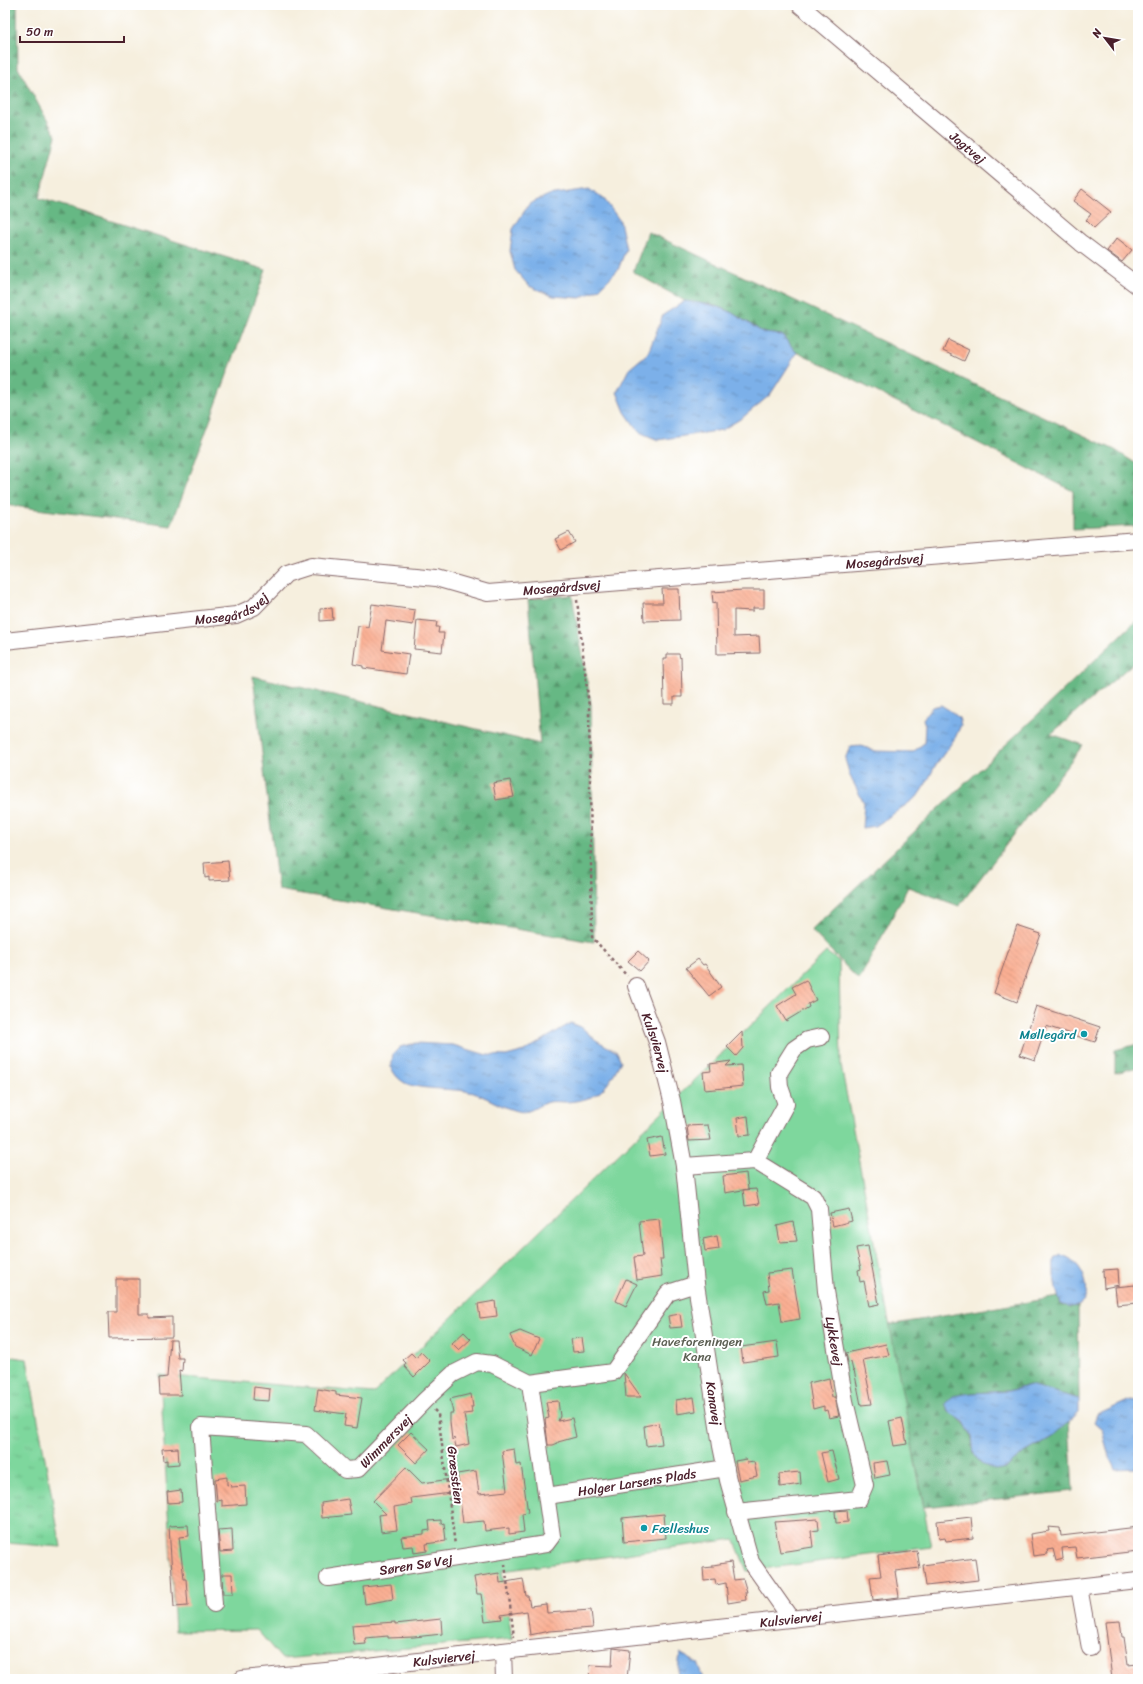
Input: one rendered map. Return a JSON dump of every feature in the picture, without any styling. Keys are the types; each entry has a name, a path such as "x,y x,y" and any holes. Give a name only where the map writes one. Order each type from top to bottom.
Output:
{"street":[{"name":"Jagtvej","path":"800,5 1082,243 1138,286"},
{"name":"Mosegårdsvej","path":"5,641 236,615 254,607 286,574 311,566 436,578 488,593 1138,540"},
{"name":"Kulsviervej","path":"636,986 657,1042 672,1101"},
{"path":"684,1166 755,1161 786,1104 780,1087 779,1074 794,1049 807,1040 821,1037"},
{"name":"Kanavej","path":"672,1101 684,1166 696,1284 726,1468 736,1512 751,1562 791,1619"},
{"name":"Lykkevej","path":"736,1512 859,1499 865,1485 845,1401 826,1291 819,1209 813,1197 755,1161"},
{"path":"530,1383 613,1372 668,1293 696,1284"},
{"name":"Wimmersvej","path":"214,1604 202,1427 306,1434 345,1470 358,1470 425,1400 453,1374 477,1362 492,1364 530,1383"},
{"name":"Søren Sø Vej","path":"328,1578 546,1544 552,1536 530,1383"},
{"name":"Holger Larsens Plads","path":"547,1496 726,1468"},
{"name":"Kulsviervej","path":"242,1679 368,1667 1138,1580"},
{"path":"1079,1587 1090,1648"},
{"path":"504,1679 509,1650"}],"path":[{"path":"576,585 589,707 592,937 636,986"},
{"name":"Græsstien","path":"425,1400 438,1414 456,1557"},
{"path":"504,1550 509,1650"}],"green space":[{"path":"5,5 17,5 18,68 56,136 39,198 266,270 171,526 5,505"},
{"path":"648,232 1115,450 1138,465 1138,526 1073,529 1073,491 800,353 797,353 782,335 764,333 729,311 712,305 685,301 633,272"},
{"path":"572,595 591,704 594,942 278,890 253,676 540,744 528,599"},
{"path":"1138,619 1138,659 1051,734 1083,745 959,906 908,887 859,980 811,930"},
{"name":"Haveforeningen Kana","path":"826,952 839,961 841,1065 931,1547 747,1571 734,1539 502,1571 512,1639 282,1659 257,1630 175,1631 160,1375 374,1393"},
{"path":"1138,1044 1138,1067 1115,1073 1115,1050"},
{"path":"1058,1297 1061,1304 1070,1307 1078,1306 1079,1399 1030,1385 1009,1391 971,1393 948,1411 968,1428 972,1439 974,1454 1006,1468 1021,1455 1052,1437 1069,1421 1073,1491 924,1507 889,1325"},
{"path":"5,1356 27,1359 61,1547 5,1543"}],"water":[{"path":"589,189 604,199 620,221 626,249 618,270 599,289 580,298 553,296 529,286 515,270 510,251 513,229 529,204 549,195"},
{"path":"685,301 712,305 729,311 764,333 782,335 797,353 770,395 742,418 722,430 658,440 639,432 625,412 617,392 629,369 648,353 663,315"},
{"path":"941,705 959,718 961,725 955,738 935,766 927,782 917,797 876,826 862,828 864,803 850,776 845,759 850,747 861,746 876,751 913,752 924,743 925,725 923,719 932,707"},
{"path":"571,1023 581,1027 596,1040 617,1052 621,1061 611,1079 601,1091 595,1095 578,1101 548,1102 526,1112 515,1111 480,1095 465,1091 425,1088 410,1085 398,1078 391,1067 393,1054 400,1047 416,1043 453,1045 487,1055 506,1056 525,1051"},
{"path":"1061,1255 1071,1260 1079,1268 1084,1278 1086,1288 1085,1297 1081,1304 1073,1307 1061,1304 1056,1287 1054,1276 1054,1259"},
{"path":"1030,1385 1079,1399 1079,1412 1052,1437 1021,1455 1006,1468 995,1470 981,1464 974,1454 972,1437 964,1422 948,1411 945,1404 952,1396 971,1393 1009,1391"},
{"path":"1130,1400 1138,1401 1138,1468 1115,1469 1109,1457 1102,1430 1094,1423 1097,1415"},
{"path":"680,1653 697,1663 703,1679 677,1679"}],"building":[{"path":"1082,189 1111,212 1094,228 1086,220 1091,214 1073,201"},
{"path":"1117,238 1132,250 1122,262 1107,251"},
{"path":"948,340 969,350 964,361 943,351"},
{"path":"569,532 575,542 561,550 555,539"},
{"path":"662,589 679,589 680,620 644,621 643,603 663,603"},
{"path":"764,590 764,608 753,608 753,611 734,610 734,637 759,636 760,653 717,654 716,602 713,603 712,592"},
{"path":"372,604 415,610 413,625 386,621 382,650 409,654 406,674 363,668 363,666 353,664 358,626 368,627"},
{"path":"332,608 333,620 320,621 320,609"},
{"path":"417,620 437,622 436,627 439,627 438,633 444,633 442,652 414,649"},
{"path":"667,654 679,654 680,658 681,657 682,697 674,697 674,704 664,704 663,658 667,658"},
{"path":"510,780 514,797 496,800 493,783"},
{"path":"228,861 230,880 209,881 209,877 205,878 204,863"},
{"path":"1017,926 1041,934 1017,1002 994,993"},
{"path":"638,951 649,961 640,971 628,961"},
{"path":"698,959 703,965 705,964 721,987 709,996 686,968"},
{"path":"806,980 816,1000 808,1004 809,1007 786,1021 777,1006 796,994 792,987"},
{"name":"Møllegård","path":"1036,1006 1100,1027 1095,1042 1046,1026 1035,1060 1020,1055"},
{"path":"742,1032 743,1048 736,1056 727,1047"},
{"path":"731,1061 726,1066 741,1065 743,1086 705,1090 703,1072 711,1071 710,1064"},
{"path":"748,1116 750,1135 739,1136 737,1118"},
{"path":"708,1125 711,1140 689,1141 687,1126"},
{"path":"662,1137 665,1154 650,1156 647,1140"},
{"path":"746,1173 748,1189 725,1193 723,1176"},
{"path":"756,1189 759,1204 745,1206 743,1190"},
{"path":"849,1209 852,1221 833,1226 830,1213"},
{"path":"659,1219 663,1259 660,1259 662,1276 637,1280 634,1257 643,1256 639,1221"},
{"path":"793,1222 797,1241 780,1242 777,1226"},
{"path":"717,1236 719,1249 705,1251 703,1239"},
{"path":"868,1246 879,1304 869,1306 864,1281 860,1282 858,1270 861,1269 856,1248"},
{"path":"1118,1269 1119,1285 1104,1288 1103,1270"},
{"path":"792,1270 800,1319 782,1322 779,1302 767,1304 764,1291 769,1290 767,1273"},
{"path":"116,1279 139,1279 139,1314 149,1314 149,1318 172,1317 172,1337 109,1338 108,1312 116,1312"},
{"path":"626,1279 637,1284 626,1306 616,1301"},
{"path":"1135,1285 1137,1303 1117,1305 1115,1287"},
{"path":"495,1301 497,1316 480,1318 478,1304"},
{"path":"680,1314 682,1327 670,1328 668,1316"},
{"path":"520,1331 539,1339 532,1355 515,1347 510,1335"},
{"path":"464,1332 471,1339 459,1350 452,1343"},
{"path":"582,1338 584,1351 573,1352 571,1339"},
{"path":"170,1340 176,1340 178,1358 183,1358 182,1371 179,1370 181,1395 160,1395 159,1378 167,1377"},
{"path":"777,1342 779,1357 743,1362 741,1347"},
{"path":"886,1344 889,1355 863,1360 872,1404 861,1405 854,1370 853,1371 851,1362 848,1363 846,1353"},
{"path":"421,1352 430,1361 414,1377 404,1366 406,1363 403,1360 411,1353 416,1358"},
{"path":"624,1373 641,1397 626,1397"},
{"path":"829,1378 832,1397 835,1397 839,1416 829,1418 827,1410 824,1411 824,1406 813,1409 809,1383"},
{"path":"254,1387 270,1389 269,1401 253,1400"},
{"path":"318,1389 336,1392 336,1395 362,1398 357,1428 344,1426 346,1414 315,1410"},
{"path":"471,1394 473,1407 471,1407 472,1413 464,1414 469,1444 456,1447 454,1438 452,1440 450,1413 453,1413 450,1399"},
{"path":"694,1397 696,1411 677,1414 676,1400"},
{"path":"558,1401 560,1416 558,1421 572,1418 576,1437 553,1445 548,1445 545,1419 549,1418 546,1402"},
{"path":"902,1418 907,1444 894,1446 889,1421"},
{"path":"659,1423 662,1444 646,1446 644,1426"},
{"path":"411,1432 429,1449 416,1463 398,1445"},
{"path":"178,1448 179,1464 167,1465 167,1460 163,1461 162,1449"},
{"path":"514,1449 516,1465 521,1464 528,1513 522,1514 524,1532 509,1534 509,1528 485,1531 484,1521 463,1523 459,1492 411,1498 412,1504 394,1507 397,1530 381,1532 379,1515 386,1514 373,1501 406,1467 422,1483 451,1479 460,1491 457,1474 476,1471 479,1494 507,1491 502,1451"},
{"path":"832,1451 839,1479 828,1482 821,1453"},
{"path":"746,1459 747,1463 754,1462 757,1476 739,1480 735,1461"},
{"path":"887,1461 890,1475 875,1478 873,1463"},
{"path":"800,1472 801,1484 780,1487 779,1474"},
{"path":"227,1477 227,1485 230,1484 231,1487 245,1486 246,1504 222,1506 222,1500 217,1501 215,1479"},
{"path":"181,1490 182,1502 168,1503 167,1492"},
{"path":"348,1499 351,1515 322,1518 321,1503"},
{"path":"847,1510 848,1522 836,1523 835,1511"},
{"name":"Fælleshus","path":"664,1514 666,1538 624,1542 622,1518"},
{"path":"971,1517 973,1538 946,1541 945,1538 939,1539 937,1521"},
{"path":"818,1519 819,1530 811,1531 813,1547 780,1552 774,1522"},
{"path":"441,1520 441,1524 444,1523 446,1541 426,1544 427,1551 414,1553 413,1546 403,1547 401,1537 424,1534 424,1531 430,1530 429,1521"},
{"path":"188,1525 189,1536 179,1537 184,1579 186,1579 188,1606 174,1607 169,1526"},
{"path":"1048,1527 1060,1528 1061,1536 1138,1527 1138,1551 1077,1558 1075,1547 1062,1548 1063,1559 1056,1561 1053,1549 1047,1550 1048,1554 1033,1556 1030,1534 1049,1531"},
{"path":"232,1529 233,1551 220,1552 218,1530"},
{"path":"917,1551 920,1568 895,1571 899,1597 873,1600 870,1577 881,1576 878,1556"},
{"path":"975,1558 978,1580 926,1586 923,1565"},
{"path":"731,1562 734,1580 743,1579 747,1592 745,1592 746,1600 728,1603 726,1583 716,1585 715,1579 704,1580 703,1568"},
{"path":"499,1573 500,1583 523,1579 526,1596 528,1596 530,1606 546,1604 547,1613 591,1610 593,1628 549,1631 530,1635 527,1611 501,1615 502,1619 485,1621 481,1594 477,1594 474,1577"},
{"path":"222,1574 232,1574 233,1594 223,1594"},
{"path":"391,1584 393,1599 365,1604 363,1587"},
{"path":"441,1619 442,1634 414,1637 388,1638 388,1636 365,1638 366,1644 354,1645 352,1625 395,1622 395,1624"},
{"path":"1120,1621 1128,1665 1138,1664 1138,1675 1131,1676 1131,1679 1112,1679 1105,1622"},
{"path":"613,1648 630,1650 627,1679 589,1679 590,1665 612,1666"}],"place":[{"name":"Møllegård","path":"1084,1034"},
{"name":"Fælleshus","path":"644,1528"}]}
